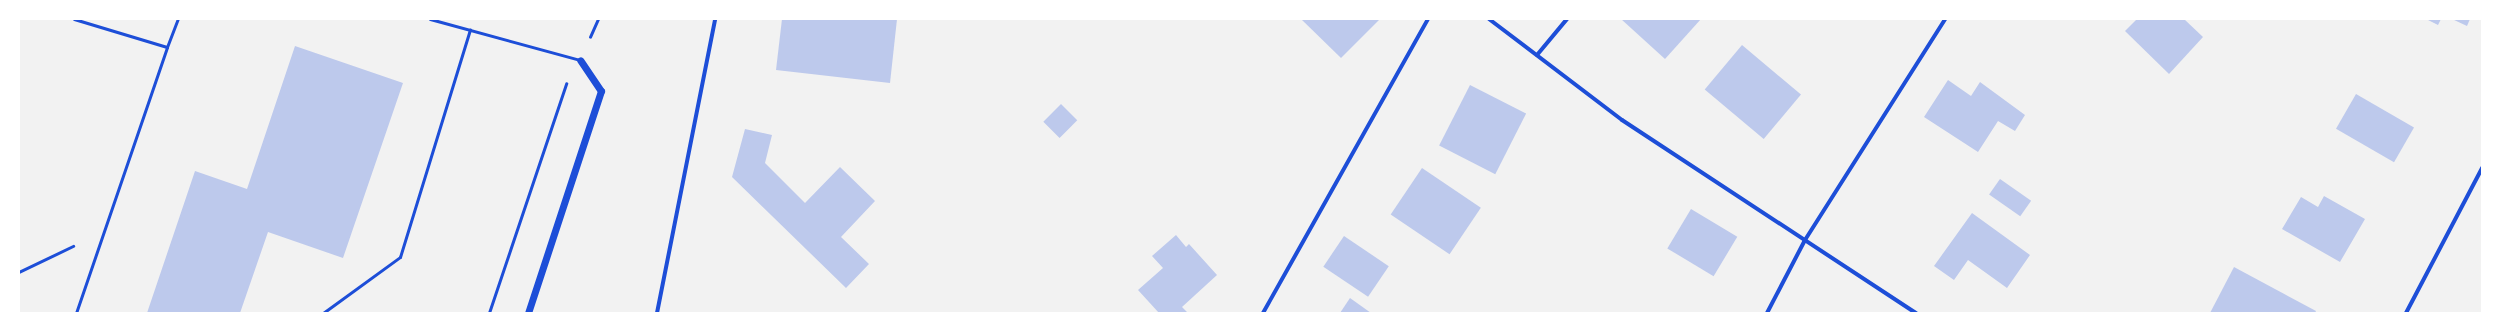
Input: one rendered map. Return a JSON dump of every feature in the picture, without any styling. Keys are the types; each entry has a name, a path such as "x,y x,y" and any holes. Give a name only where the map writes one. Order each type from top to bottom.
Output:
{"street":[{"path":"657,313 715,19"},
{"path":"1263,313 1428,19"},
{"path":"1489,19 1622,120 1916,313"},
{"path":"1537,55 1567,19"},
{"path":"1767,313 1805,240 1945,19"},
{"path":"528,313 601,91 580,60"},
{"path":"2406,313 2482,168"}],"lane":[{"path":"74,19 167,47"},
{"path":"76,313 167,47 178,19"},
{"path":"430,19 580,60"},
{"path":"323,313 400,257 470,30"}],"path":[{"path":"489,313 564,87 580,60"},
{"path":"19,272 104,231"}],"building":[{"path":"782,19 897,19 890,83 776,70"},
{"path":"1301,19 1380,19 1341,58"},
{"path":"1621,19 1701,19 1665,59"},
{"path":"2137,19 2184,19 2203,37 2169,74 2125,31"},
{"path":"2426,19 2441,19 2438,25"},
{"path":"2452,19 2470,19 2467,26"},
{"path":"1742,45 1801,94 1764,139 1705,89"},
{"path":"295,46 403,83 343,258 268,232 240,313 147,313 195,171 247,189"},
{"path":"1948,80 1971,96 1980,82 2025,115 2015,131 1998,121 1978,152 1924,117"},
{"path":"1470,85 1526,114 1495,174 1439,146"},
{"path":"2356,94 2414,128 2394,162 2336,129"},
{"path":"1061,104 1077,120 1060,138 1043,122"},
{"path":"745,129 772,135 765,163 805,203 840,167 875,201 841,237 869,264 846,288 732,177"},
{"path":"1422,168 1481,208 1450,254 1391,214"},
{"path":"2000,179 2031,201 2020,216 1989,195"},
{"path":"2324,196 2365,219 2340,262 2282,229 2301,197 2318,207"},
{"path":"1691,209 1737,237 1714,276 1667,248"},
{"path":"1972,213 2030,255 2007,288 1968,260 1954,280 1934,266"},
{"path":"1176,235 1186,247 1189,244 1217,275 1182,307 1188,313 1159,313 1138,290 1163,268 1152,256"},
{"path":"1344,236 1389,266 1368,297 1323,267"},
{"path":"2234,267 2316,311 2315,313 2210,313"},
{"path":"1350,298 1371,313 1340,313"}]}
